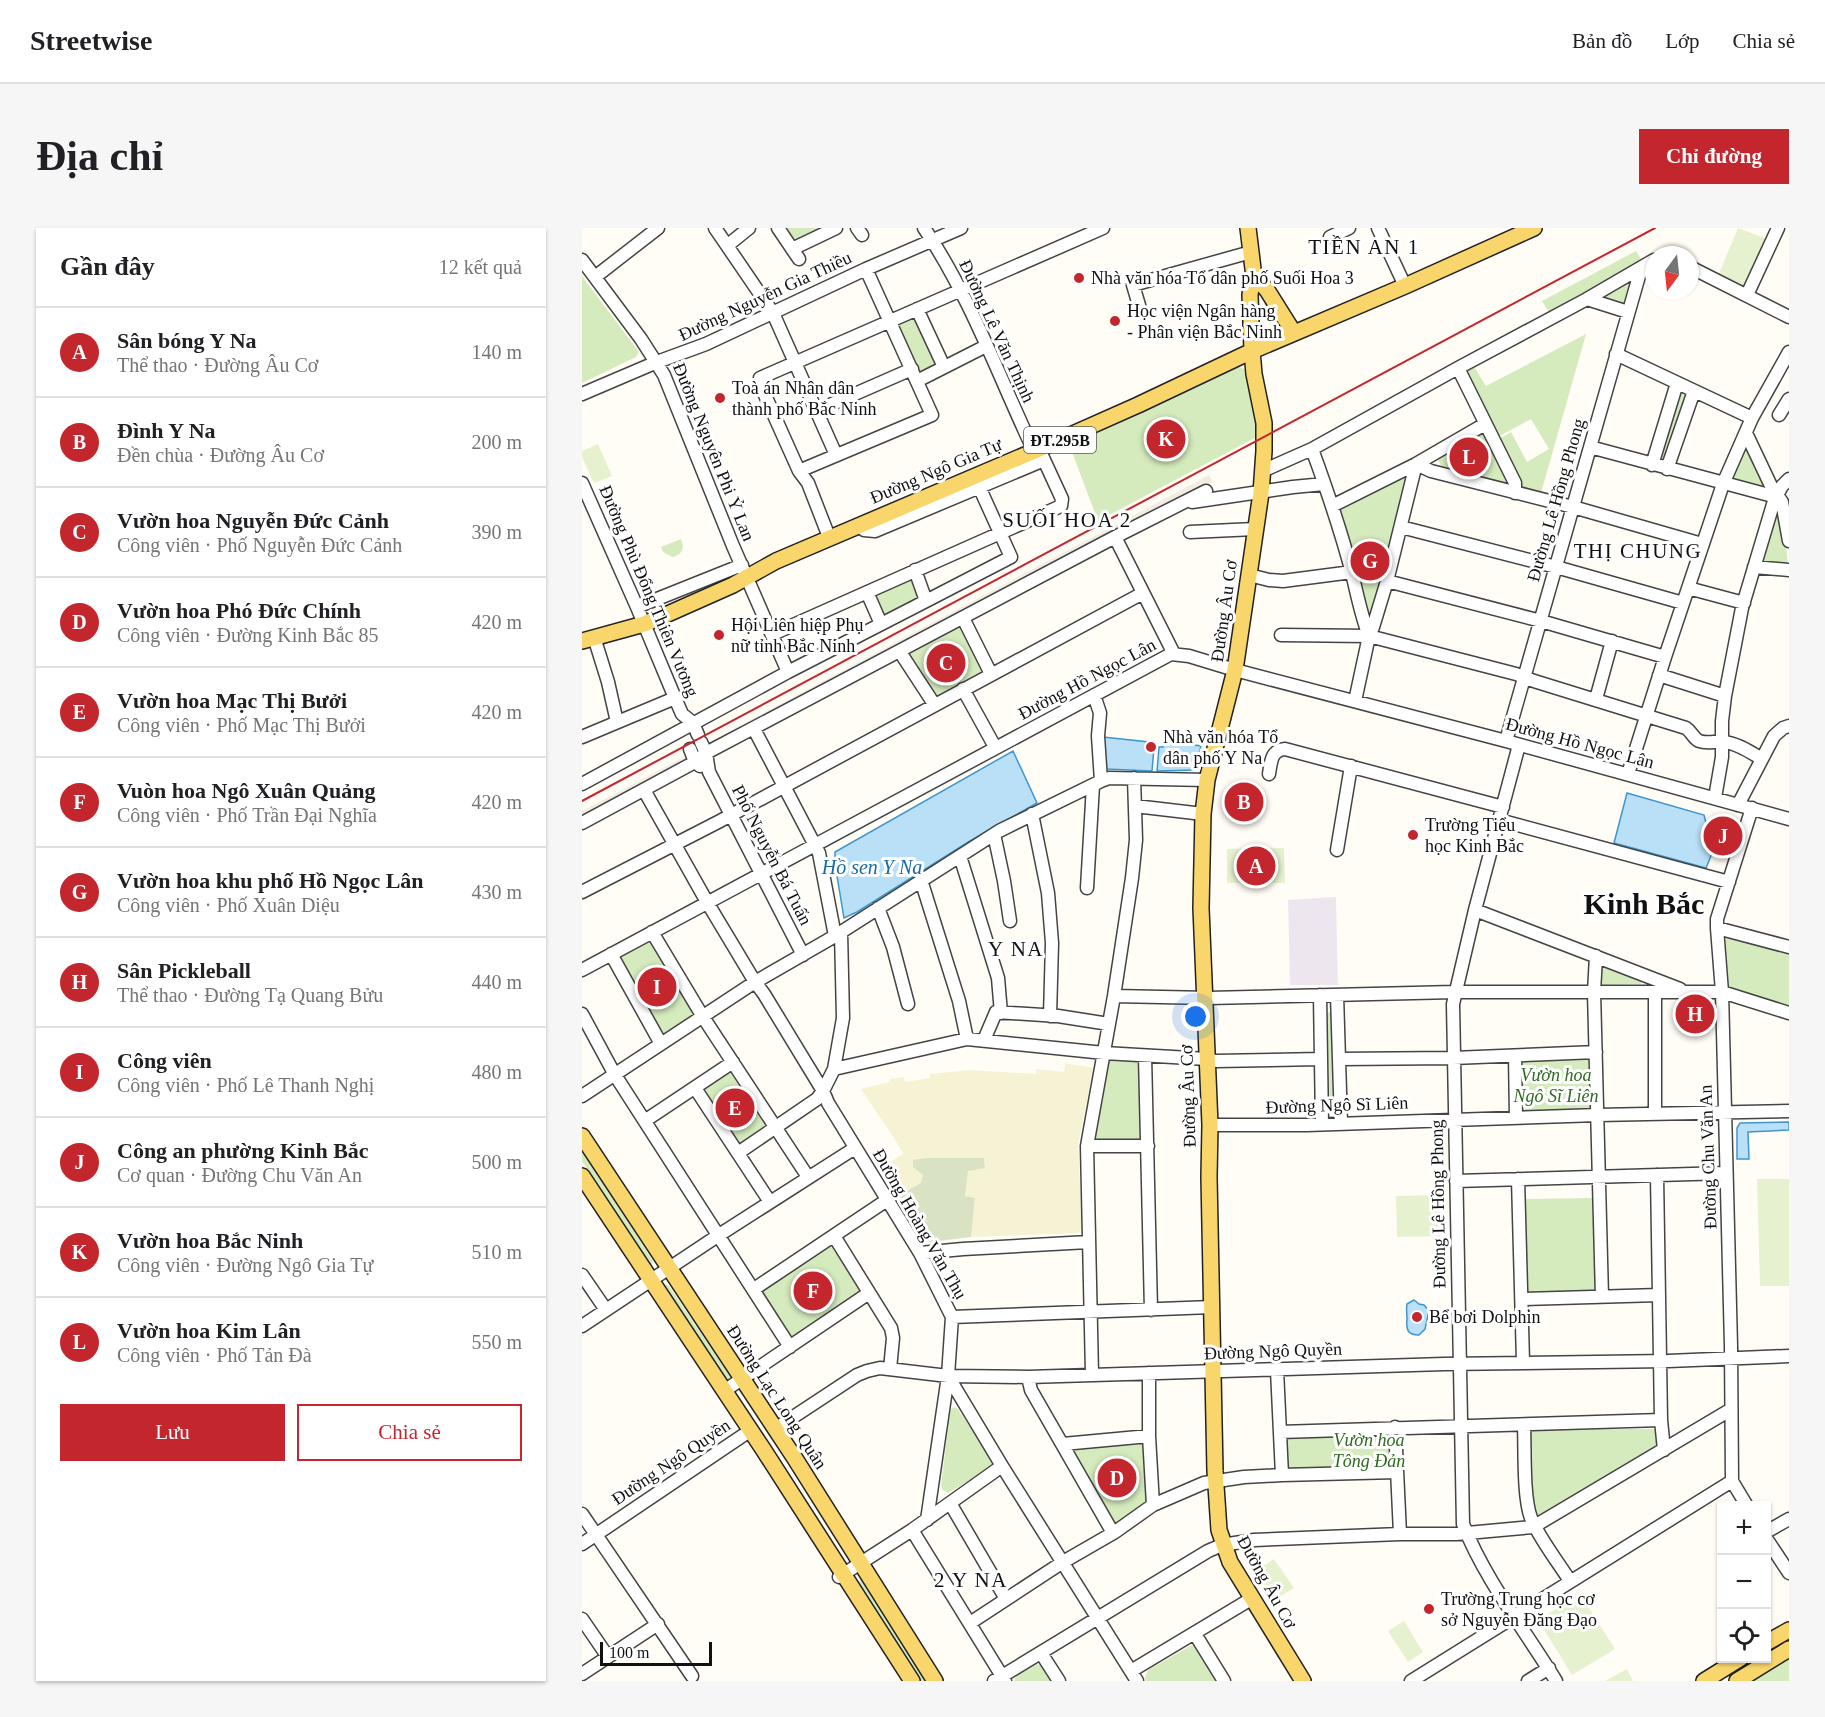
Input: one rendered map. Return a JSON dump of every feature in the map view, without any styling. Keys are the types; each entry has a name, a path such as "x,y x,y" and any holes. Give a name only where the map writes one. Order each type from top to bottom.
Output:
{"main road":[{"path":"1248,228 1253,275 1261,317 1256,350"},
{"name":"Đường Ngô Gia Tự","path":"588,639 644,624 744,571 776,561 858,525 977,481 1256,350 1534,228"},
{"path":"1253,275 1267,290 1294,333"},
{"name":"Đường Âu Cơ","path":"1256,350 1272,421 1272,450 1261,493 1235,670 1207,780 1203,814 1201,899 1210,1125 1216,1480 1222,1545 1251,1599 1304,1681"},
{"name":"Đường Âu Cơ","path":"1256,350 1254,374 1264,423 1261,493"},
{"name":"Đường Lạc Long Quân","path":"582,1136 742,1378 935,1681"},
{"path":"582,1176 751,1430 841,1576 912,1681"},
{"path":"1771,1641 1789,1630"},
{"path":"1737,1681 1789,1649"},
{"path":"1704,1681 1734,1663"}],"street":[{"path":"595,277 658,228"},
{"path":"715,228 773,313 836,455"},
{"path":"728,245 749,228"},
{"path":"778,228 795,254 836,228"},
{"name":"Đường Lê Văn Thịnh","path":"924,228 959,290 1062,499 1062,505 999,532"},
{"name":"Đường Nguyễn Gia Thiều","path":"582,394 706,344 866,269 961,228"},
{"path":"829,537 808,483 799,471 759,380 761,377 917,309 1086,231 1103,228"},
{"path":"1330,237 1349,228"},
{"path":"1378,228 1405,286"},
{"path":"1747,295 1778,228"},
{"path":"1141,312 1133,285 1251,252"},
{"name":"Đường Nguyên Phi Ỷ Lan","path":"582,260 657,362 664,375 788,672"},
{"path":"1267,469 1312,449 1645,266"},
{"path":"799,471 932,415 866,269"},
{"name":"Đường Lê Hồng Phong","path":"1506,741 1641,269"},
{"path":"1699,271 1789,317"},
{"path":"1587,299 1628,312"},
{"path":"917,309 944,367"},
{"path":"816,411 914,375 944,367 986,346"},
{"path":"1628,774 1723,484 1752,418 1789,352"},
{"path":"1616,354 1752,418"},
{"path":"1458,368 1515,483 1515,493"},
{"path":"1652,465 1677,383"},
{"path":"1668,469 1694,391"},
{"path":"1779,415 1789,399"},
{"path":"1332,506 1416,464 1485,424"},
{"path":"1746,433 1772,489 1782,502 1789,542"},
{"path":"1590,447 1723,484 1776,495"},
{"path":"1312,449 1332,506 1352,572 1363,622 1369,636"},
{"path":"1416,464 1431,471 1702,543"},
{"path":"1355,701 1369,636 1387,581 1416,464"},
{"path":"1715,798 1722,758 1725,696 1744,603 1776,495 1789,478"},
{"path":"694,739 788,672 1011,557 977,481"},
{"name":"Đường Phù Đổng Thiên Vương","path":"582,483 694,739"},
{"path":"1179,504 1324,484"},
{"path":"582,784 694,739 754,729 1206,491"},
{"path":"1401,527 1683,603"},
{"path":"1190,532 1255,529"},
{"path":"772,634 999,532"},
{"path":"1115,537 1174,654"},
{"path":"1754,567 1789,570"},
{"path":"915,570 926,601"},
{"path":"637,607 744,571"},
{"path":"1249,574 1269,580 1283,581 1352,572"},
{"path":"1387,581 1541,621 1665,657"},
{"path":"1688,588 1744,603"},
{"path":"867,592 881,624"},
{"path":"582,892 731,815 1143,593"},
{"path":"963,618 991,674"},
{"path":"1281,635 1369,636 1524,677 1596,699 1686,728 1694,738 1702,743 1723,742 1735,745 1762,759"},
{"path":"588,639 608,682 617,722"},
{"path":"1596,699 1612,641"},
{"path":"900,652 934,704"},
{"name":"Đường Hồ Ngọc Lân","path":"582,970 1165,656 1174,654 1189,656 1506,741 1789,819"},
{"path":"1659,675 1725,696"},
{"path":"963,689 995,747"},
{"path":"1087,888 1097,783 1100,713 1094,695"},
{"path":"582,737 675,698"},
{"path":"1738,804 1774,736 1789,726"},
{"path":"738,1153 817,1099 834,1070 843,1018 838,934 819,853 754,729"},
{"path":"694,739 695,762"},
{"path":"694,739 709,772"},
{"name":"Đường Lê Hồng Phong","path":"1519,745 1454,992 1453,1004 1463,1524 1494,1583 1556,1681"},
{"path":"1269,774 1274,753 1282,748 1503,807"},
{"path":"695,762 709,772"},
{"path":"582,823 695,762"},
{"path":"1337,850 1351,766"},
{"name":"Phố Nguyễn Bá Tuấn","path":"709,772 803,955"},
{"path":"582,1096 755,982 838,934 994,834 1032,814 1109,778 1207,780"},
{"path":"1092,1374 1086,1146 1114,996 1135,857 1134,778"},
{"name":"Đường Hoàng Văn Thụ","path":"644,790 707,902 920,1253 952,1317 948,1376 927,1520"},
{"path":"1135,806 1203,814"},
{"name":"Đường Chu Văn An","path":"1744,1501 1732,1481 1722,992 1717,919 1752,808"},
{"path":"1032,814 1048,893 1052,943 1050,1016"},
{"path":"1499,820 1729,882"},
{"path":"994,834 1010,921"},
{"path":"960,856 998,978 1001,1013"},
{"path":"921,880 959,1001 967,1039"},
{"path":"878,908 893,947 908,1004"},
{"path":"1475,910 1687,992"},
{"path":"1717,928 1789,947"},
{"path":"652,932 703,1017 808,1177"},
{"path":"611,954 661,1044"},
{"path":"1596,956 1594,992 1602,1297"},
{"path":"1114,996 1204,998 1454,992 1722,992 1789,1013"},
{"path":"1655,992 1655,1114"},
{"path":"1320,995 1322,1124"},
{"path":"1336,995 1341,1124"},
{"path":"984,1040 996,1012 1109,1024"},
{"path":"582,1014 615,1075 790,1347"},
{"path":"834,1070 967,1039 1104,1053 1216,1061 1321,1059"},
{"path":"1339,1059 1453,1058 1596,1052"},
{"path":"1145,1056 1151,1310"},
{"path":"1515,1056 1516,1118"},
{"path":"646,1120 733,1062"},
{"path":"695,1088 770,1202"},
{"name":"Đường Ngô Sĩ Liên","path":"1210,1125 1341,1124 1789,1111"},
{"path":"1086,1146 1148,1146"},
{"path":"582,1326 855,1148"},
{"path":"1456,1181 1726,1173"},
{"path":"1657,1175 1661,1420 1664,1450"},
{"path":"1518,1179 1523,1362"},
{"path":"754,1288 887,1200"},
{"path":"834,1236 893,1334 890,1369"},
{"path":"920,1253 1088,1242"},
{"path":"582,1275 606,1310"},
{"path":"724,1391 869,1293"},
{"path":"1522,1299 1659,1295"},
{"path":"952,1317 1212,1307"},
{"name":"Đường Ngô Quyền","path":"775,1429 857,1375 876,1369 948,1376 1028,1377 1459,1363 1789,1356"},
{"path":"1277,1370 1282,1475"},
{"path":"1149,1373 1149,1436 1154,1505"},
{"path":"948,1376 1134,1676 1251,1599"},
{"path":"1028,1377 1031,1390 1113,1533"},
{"path":"912,1530 970,1623 1001,1679 1097,1617 1222,1545 1254,1540 1467,1533 1535,1527 1730,1410"},
{"path":"1280,1432 1661,1420"},
{"path":"1524,1425 1527,1504 1535,1527 1570,1581"},
{"path":"1395,1427 1400,1534"},
{"name":"Đường Ngô Quyền","path":"582,1544 751,1430"},
{"path":"1063,1444 1149,1436"},
{"path":"841,1576 927,1520 1002,1466"},
{"path":"970,1623 1154,1505 1189,1488 1216,1480 1282,1475 1397,1472"},
{"path":"1411,1681 1732,1481"},
{"path":"950,1503 1006,1599"},
{"path":"582,1514 692,1676"},
{"path":"1771,1530 1789,1519"},
{"path":"1771,1544 1789,1573"},
{"path":"582,1619 608,1657"},
{"path":"582,1674 658,1624"},
{"path":"1195,1634 1224,1681"},
{"path":"1041,1653 1059,1681"},
{"path":"1528,1681 1549,1668"}],"shaded area":[{"path":"1209,475 1213,482 957,619 709,746 706,741 710,742"},
{"path":"687,753 690,759 582,818 582,811 684,757"},
{"path":"1336,897 1338,985 1290,985 1288,900"},
{"path":"1065,1063 1094,1068 1078,1144 1082,1229 1078,1233 971,1237 975,1199 965,1196 968,1170 985,1168 984,1158 913,1160 913,1167 923,1175 921,1183 896,1197 879,1169 903,1154 861,1089 890,1082 890,1079 904,1077 905,1082 930,1078 930,1074 971,1070 1036,1074 1036,1069 1064,1072"}],"green space":[{"path":"779,228 831,228 794,247"},
{"path":"1738,228 1767,239 1746,288 1718,276"},
{"path":"1636,251 1642,261 1549,312 1542,301"},
{"path":"582,276 639,352 636,357 582,383"},
{"path":"1630,281 1623,307 1599,300"},
{"path":"1264,300 1282,326 1274,330 1268,323"},
{"path":"917,314 942,366 922,377 899,327 900,322"},
{"path":"1586,334 1541,493 1521,488 1497,440 1511,432 1527,462 1549,449 1531,419 1496,438 1462,372 1473,365 1486,386"},
{"path":"1239,367 1251,372 1262,434 1098,521 1069,444"},
{"path":"1678,386 1691,392 1666,465 1656,463"},
{"path":"1484,429 1509,479 1506,484 1442,468 1437,458"},
{"path":"1746,439 1769,491 1729,481"},
{"path":"598,444 612,476 594,483 582,457 582,451"},
{"path":"1409,473 1373,614 1366,611 1339,509"},
{"path":"1774,506 1782,507 1788,565 1760,565"},
{"path":"681,539 683,548 678,555 672,557 663,552 661,547"},
{"path":"912,573 924,600 881,621 868,592"},
{"path":"963,623 987,673 935,702 904,654"},
{"path":"1284,848 1285,883 1227,883 1227,849"},
{"path":"1728,936 1789,953 1789,1008 1732,991 1729,986 1725,939"},
{"path":"648,939 656,941 696,1013 664,1040 619,961 620,956"},
{"path":"1600,964 1642,980 1641,984 1600,985"},
{"path":"1329,1012 1333,1016 1335,1105 1331,1108 1328,1106 1326,1014"},
{"name":"Vườn hoa Ngô Sĩ Liên","path":"1588,1057 1592,1060 1594,1104 1589,1110 1524,1111 1520,1108 1519,1066 1524,1061"},
{"path":"1109,1058 1140,1058 1140,1140 1097,1142 1093,1140"},
{"path":"729,1066 771,1124 740,1149 699,1087"},
{"path":"582,1151 653,1261 652,1265 647,1263 582,1161"},
{"path":"984,1158 985,1168 968,1171 965,1196 975,1198 971,1237 930,1242 923,1240 896,1197 921,1183 923,1175 913,1167 913,1160"},
{"path":"1757,1179 1789,1179 1789,1286 1760,1286"},
{"path":"1440,1195 1441,1236 1397,1237 1396,1196"},
{"path":"1592,1198 1596,1201 1598,1292 1527,1295 1523,1202 1525,1199"},
{"path":"831,1240 865,1290 794,1342 788,1340 761,1292 762,1285"},
{"path":"666,1284 730,1376 729,1381 726,1382 664,1288"},
{"path":"954,1407 958,1409 992,1464 991,1467 948,1493 942,1490 941,1485 950,1414"},
{"path":"1535,1429 1653,1429 1656,1431 1658,1448 1540,1518 1534,1515 1531,1490 1531,1433"},
{"name":"Vườn hoa Tông Đản","path":"1391,1434 1391,1466 1389,1467 1287,1471 1285,1442 1289,1437"},
{"path":"1146,1441 1147,1507 1114,1527 1073,1449"},
{"path":"1274,1559 1294,1588 1273,1601 1254,1572"},
{"path":"860,1579 926,1681 917,1681 859,1583"},
{"path":"1580,1594 1615,1649 1572,1675 1538,1620"},
{"path":"1404,1621 1423,1652 1408,1662 1388,1631"},
{"path":"1192,1645 1196,1646 1218,1681 1146,1681 1148,1670"},
{"path":"1789,1658 1789,1681 1751,1681"},
{"path":"1034,1664 1044,1665 1054,1681 1014,1681 1016,1676"},
{"path":"1627,1669 1633,1681 1605,1681"}],"water":[{"path":"1103,737 1149,742 1149,746 1154,747 1152,771 1106,769"},
{"path":"1163,743 1201,746 1195,770 1157,771 1159,747 1163,747"},
{"name":"Hồ sen Y Na","path":"1013,751 1037,803 844,918 835,852"},
{"path":"1627,793 1704,815 1706,823 1711,825 1708,839 1717,841 1706,868 1614,843"},
{"path":"1789,1122 1789,1130 1748,1132 1749,1159 1737,1159 1737,1128 1740,1123"},
{"name":"Bể bơi Dolphin","path":"1414,1300 1424,1305 1429,1311 1425,1329 1419,1335 1410,1333 1407,1326 1407,1304"}],"railway":[{"path":"582,801 1655,228"}],"place":[{"name":"Nhà văn hóa Tổ dân phố Suối Hoa 3","path":"1079,278"},
{"name":"Học viện Ngân hàng - Phân viện Bắc Ninh","path":"1115,321"},
{"name":"Toà án Nhân dân thành phố Bắc Ninh","path":"720,398"},
{"name":"Vườn hoa Bắc Ninh","path":"1166,439"},
{"name":"Vườn hoa Kim Lân","path":"1469,457"},
{"name":"Vườn hoa khu phố Hồ Ngọc Lân","path":"1370,561"},
{"name":"Hội Liên hiệp Phụ nữ tỉnh Bắc Ninh","path":"719,635"},
{"name":"Vườn hoa Nguyễn Đức Cảnh","path":"946,663"},
{"name":"Nhà văn hóa Tổ dân phố Y Na","path":"1151,747"},
{"name":"Đình Y Na","path":"1244,802"},
{"name":"Trường Tiểu học Kinh Bắc","path":"1413,835"},
{"name":"Công an phường Kinh Bắc","path":"1723,836"},
{"name":"Sân bóng Y Na","path":"1256,866"},
{"name":"Công viên","path":"657,987"},
{"name":"Sân Pickleball","path":"1695,1014"},
{"name":"Vườn hoa Mạc Thị Bưởi","path":"735,1108"},
{"name":"Vuòn hoa Ngô Xuân Quảng","path":"813,1291"},
{"name":"Bể bơi Dolphin","path":"1417,1317"},
{"name":"Vườn hoa Phó Đức Chính","path":"1117,1478"},
{"name":"Trường Trung học cơ sở Nguyễn Đăng Đạo","path":"1429,1609"}],"district":[{"name":"TIỀN AN 1","path":"1364,247"},
{"name":"SUỐI HOA 2","path":"1067,520"},
{"name":"THỊ CHUNG","path":"1638,551"},
{"name":"Kinh Bắc","path":"1644,904"},
{"name":"Y NA","path":"1016,949"},
{"name":"2 Y NA","path":"971,1580"}]}
